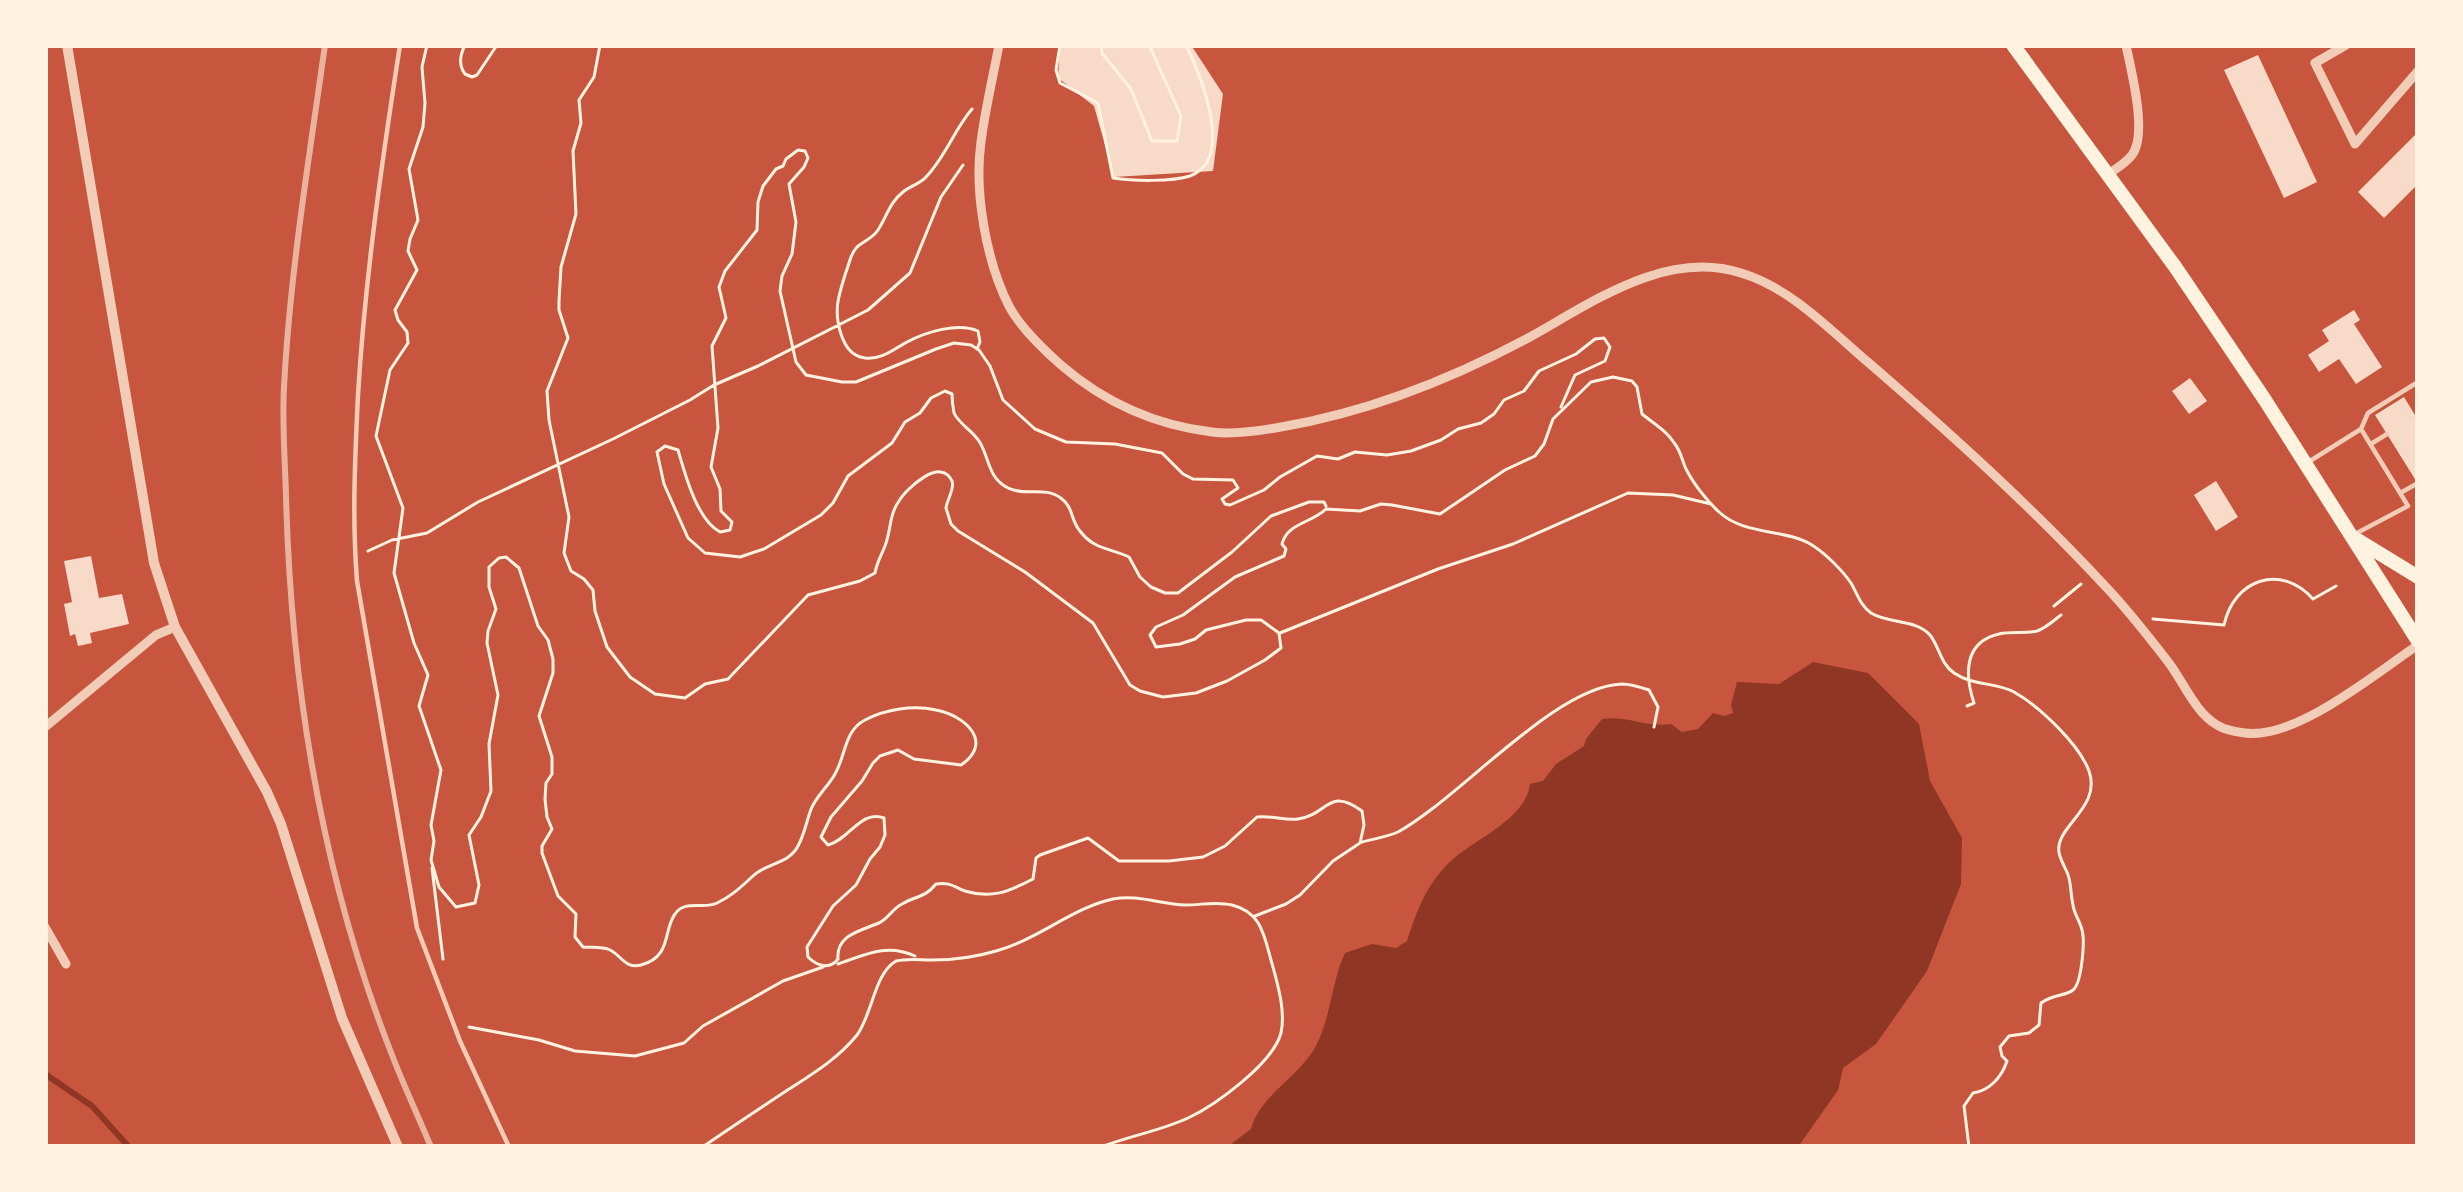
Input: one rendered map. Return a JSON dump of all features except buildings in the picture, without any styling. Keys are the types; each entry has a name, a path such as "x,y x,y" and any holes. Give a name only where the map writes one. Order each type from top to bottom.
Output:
{"highway":[{"path":"2012,45 2188,287 2418,643"},
{"path":"2350,536 2418,577"}],"street":[{"path":"67,45 154,563 175,627 274,808 342,1018 398,1147"},
{"path":"999,45 980,146 979,183 993,261 1010,308 1048,353 1090,390 1125,407 1174,426 1217,433 1315,421 1486,361 1636,281 1670,269 1708,265 1743,273 1778,289 1942,427 2107,587 2171,666 2194,703 2216,725 2264,734 2290,726 2326,707 2418,643"},
{"path":"2108,174 2130,158 2138,140 2126,45"},
{"path":"2346,45 2315,63 2355,144 2418,71"},
{"path":"45,727 156,635 175,627"},
{"path":"45,928 66,964"}],"lane":[{"path":"400,45 367,274 352,525 364,628 417,928 509,1147"},
{"path":"2305,464 2361,429 2368,413 2418,382"},
{"path":"2361,429 2408,506 2418,512"},
{"path":"2371,444 2387,434"},
{"path":"2401,493 2417,483"},
{"path":"2350,536 2408,506"}],"path":[{"path":"427,45 422,67 423,127 409,169 418,220 408,251 417,270 395,310 408,343 391,370 376,432 402,502 394,573 428,675 419,706 441,770 431,825 431,860 443,962"},
{"path":"465,45 460,66 472,77 497,45"},
{"path":"600,45 594,77 578,107 580,124 572,159 576,214 561,267 559,302 568,338 547,391 569,518 566,563 593,590 598,625 623,671 666,697 685,698 705,684 728,679 808,595 873,575 896,503 924,475 934,472 952,481 946,508 954,528 1083,614 1102,634 1130,685 1151,695 1196,693 1265,660 1281,648 1279,633 1261,620 1246,620 1163,647 1153,645 1150,635 1156,627 1183,615 1235,577 1285,556 1281,542 1286,534 1326,509 1360,511 1381,504 1440,514 1505,470 1535,456 1553,419 1591,382 1602,377 1632,381 1642,414 1671,437 1686,470 1721,515 1811,544 1852,584 1869,611 1926,631 1947,667 1968,681 2012,691 2047,716 2090,772 2088,801 2060,842 2059,853 2084,939 2081,978 2075,989 2053,994 2041,1003 2038,1025 2029,1034 2009,1036 2000,1047 2007,1061 2000,1077 1973,1094 1964,1106 1969,1147"},
{"path":"1060,45 1056,70 1060,83 1097,103 1113,178 1129,180 1187,177 1201,169 1211,151 1207,93 1186,45"},
{"path":"1101,45 1131,89 1152,141 1177,141 1181,116 1149,45"},
{"path":"977,349 978,331 970,327 918,337 887,354 854,355 838,324 836,303 852,252 876,233 888,208 904,191 925,180 992,84"},
{"path":"355,553 427,533 464,509 868,310 910,272 941,197 980,146"},
{"path":"1326,509 1324,502 1315,501 1270,516 1206,573 1178,593 1165,593 1145,583 1129,557 1105,550 1084,536 1070,507 1056,494 1017,491 1000,483 980,442 958,419 952,394 945,391 927,401 892,442 848,476 830,507 799,530 740,557 705,553 695,547 664,484 657,452 665,446 678,450 703,517 716,530 730,530 732,523 722,512 720,489 711,470 718,428 712,346 725,318 718,290 721,278 757,230 763,186 790,155 802,150 807,161 789,184 796,222 791,258 780,281 792,348 797,366 806,375 860,381 954,344 971,345 996,376 1003,400 1035,429 1066,442 1162,453 1193,479 1233,480 1238,488 1222,500 1230,505 1264,490 1317,456 1338,459 1355,452 1411,452 1481,423 1504,400 1524,391 1540,371 1604,338 1610,343 1609,355 1602,364 1575,376 1562,409"},
{"path":"1279,633 1513,544 1628,493 1673,495 1711,504"},
{"path":"431,860 439,887 456,907 475,903 479,885 469,835 491,791 489,744 498,695 487,643 496,609 489,567 506,557 519,568 553,659 554,673 539,716 552,757 545,799 553,829 542,853 558,896 576,914 575,937 580,945 609,950 630,965 657,957 680,909 718,903 794,852 813,804 836,773 849,734 859,723 905,708 936,710 970,727 975,747 966,762 930,762 898,750 884,754 829,819 821,837 828,845 847,836 869,815 884,818 886,830 856,885 833,906 807,947 810,959 830,965"},
{"path":"2164,620 2224,625 2227,609 2240,592 2268,580 2295,583 2314,599 2336,586"},
{"path":"2054,606 2085,581"},
{"path":"1967,706 1974,703 1969,658 1982,641 2001,633 2042,630 2061,615"},
{"path":"1256,916 1300,895 1333,861 1360,843 1395,833 1564,706 1601,688 1625,683 1649,689 1658,706 1654,727"},
{"path":"830,965 838,959 841,941 883,921 905,902 926,896 936,884 949,883 989,897 1006,893 1033,880 1040,855 1078,840 1088,838 1119,861 1203,857 1225,846 1257,817 1296,819 1343,800 1364,816 1360,843"},
{"path":"704,1146 838,1055 861,1030 876,989 888,966 896,961 1008,948 1112,899 1230,904 1256,916 1281,1006 1280,1036 1267,1058 1189,1118 1101,1147"},
{"path":"455,1026 575,1051 634,1056 684,1042 703,1026 783,981 880,950 919,958"}],"shaded area":[{"path":"1813,662 1868,673 1919,724 1930,781 1962,838 1961,884 1927,971 1876,1044 1843,1068 1838,1090 1798,1147 1227,1147 1251,1129 1261,1108 1311,1054 1323,1030 1345,953 1372,944 1396,948 1407,941 1424,898 1443,869 1510,818 1530,784 1543,781 1556,764 1584,746 1602,719 1671,724 1682,732 1698,729 1713,713 1733,713 1737,682 1779,684"}],"waterway":[{"path":"45,1074 92,1106 129,1147"}],"railway":[{"path":"325,45 295,259 284,387 295,639 315,780 347,919 392,1055 431,1147"}]}
